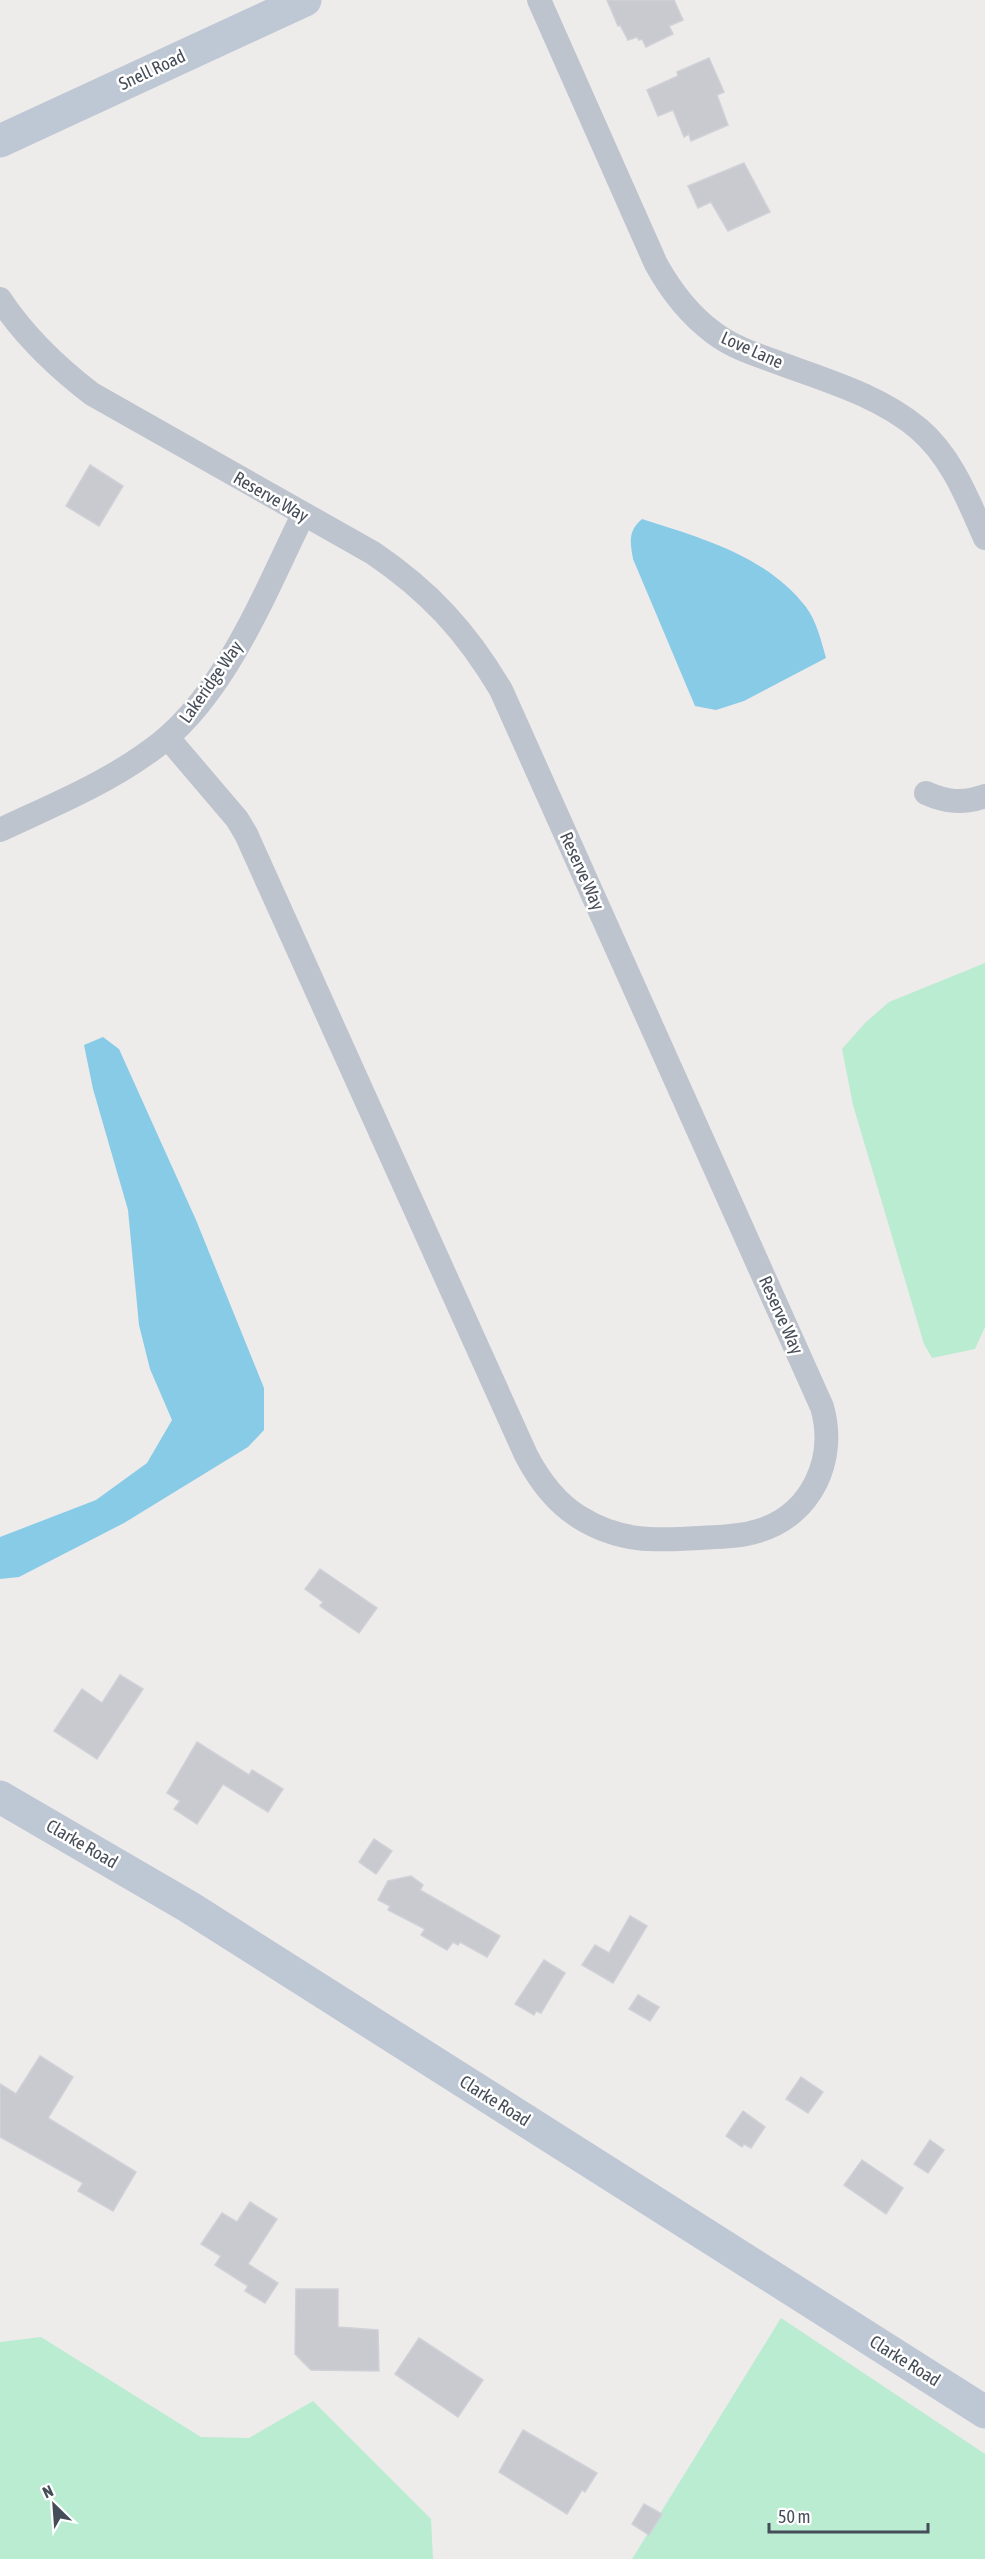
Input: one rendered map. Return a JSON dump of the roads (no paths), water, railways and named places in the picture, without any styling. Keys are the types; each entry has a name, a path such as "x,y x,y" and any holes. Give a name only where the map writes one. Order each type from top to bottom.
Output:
{"street":[{"name":"Snell Road","path":"0,141 305,0"},
{"name":"Love Lane","path":"539,0 656,264 675,295 701,323 732,344 858,394 891,410 921,430 951,467 985,538"},
{"name":"Reserve Way","path":"0,299 38,348 93,394 380,558 430,598 475,647 501,690 822,1407 827,1431 824,1463 810,1493 792,1514 764,1529 747,1534 653,1541 606,1531 578,1516 550,1493 526,1455 250,842 237,819 168,738"},
{"name":"Lakeridge Way","path":"0,830 111,776 152,751 168,738 193,711 227,664 303,515"},
{"path":"926,793 940,800 963,802 985,796"},
{"name":"Clarke Road","path":"0,1797 189,1907 985,2412"}],"water":[{"path":"642,519 732,551 772,574 790,589 810,613 826,658 744,701 716,710 695,706 633,559 632,532"},
{"path":"103,1037 119,1049 196,1220 264,1388 264,1430 248,1447 124,1523 19,1577 0,1579 0,1537 96,1500 147,1463 172,1420 150,1369 139,1325 128,1210 93,1089 84,1045"}]}
